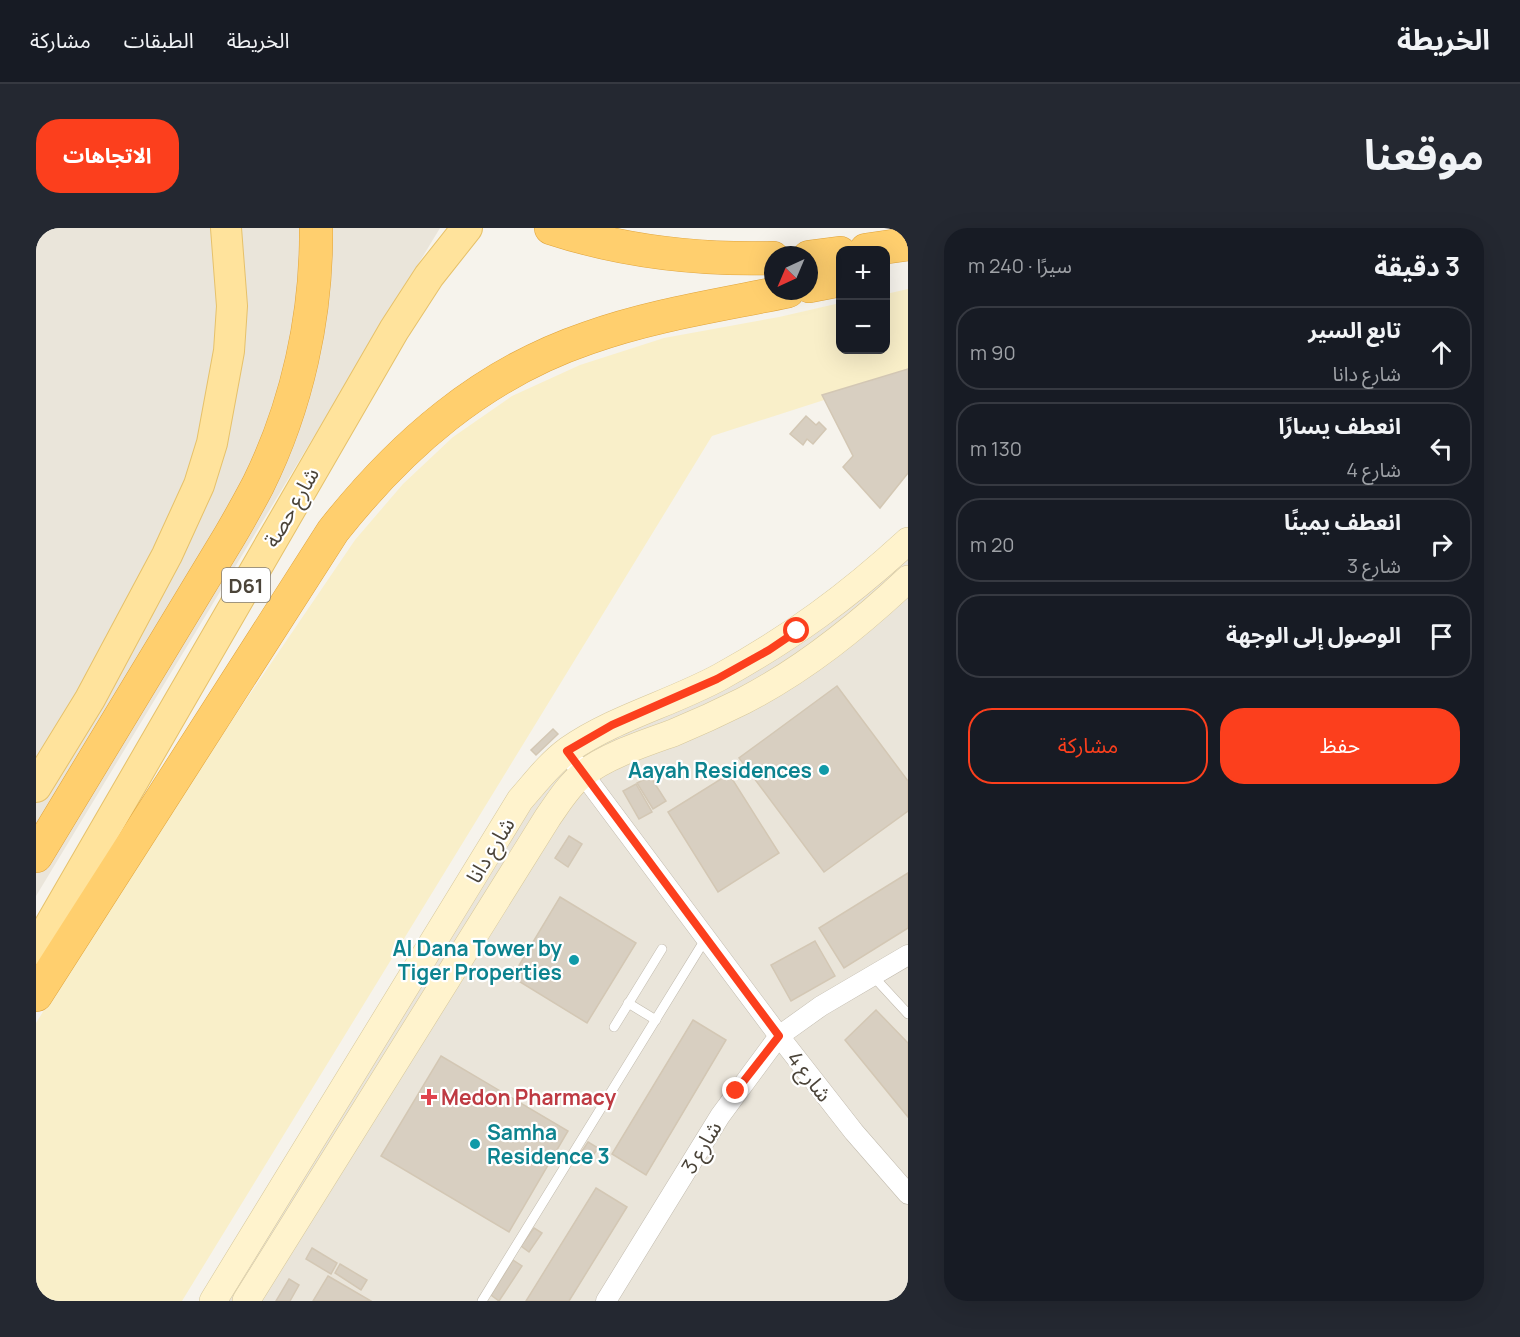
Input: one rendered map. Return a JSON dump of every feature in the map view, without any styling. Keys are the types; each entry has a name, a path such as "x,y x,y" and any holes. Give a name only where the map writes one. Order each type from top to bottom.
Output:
{"highway":[{"path":"36,856 223,547 258,484 281,429 299,372 311,314 317,254 316,228"},
{"path":"551,228 628,247 680,254 764,258"},
{"path":"890,247 908,244"},
{"path":"818,256 836,254"},
{"path":"890,269 908,265"},
{"path":"818,284 836,281"},
{"path":"36,995 333,531 393,461 446,416 502,377 543,355 627,326 764,296"}],"main road":[{"name":"شارع حصة","path":"36,949 394,330 429,276 467,228"},
{"path":"36,787 90,699 167,555 199,485 212,443 229,351 232,306 227,241"}],"street":[{"name":"شارع دانا","path":"213,1301 520,800 541,775 567,751 612,725 717,679 769,650 844,597 908,541"},
{"name":"شارع دانا","path":"246,1301 565,793 583,774 622,752 675,732 744,700 808,662 868,617 908,579"},
{"name":"شارع 4","path":"567,751 779,1036 854,1132 908,1194"},
{"name":"شارع 3","path":"606,1301 720,1116 779,1036 821,1006 908,955"}],"lane":[{"path":"482,1301 706,938"},
{"path":"614,1027 662,949"},
{"path":"873,976 908,1014"},
{"path":"628,1003 656,1020"}],"shaded area":[{"path":"36,228 440,228 36,896"},
{"path":"908,540 908,1301 217,1301 534,784 671,699"}],"sand":[{"path":"908,289 908,373 712,436 182,1301 36,1301 36,1023 92,933 235,716 355,540 403,484 453,437 512,396 580,365 664,338 836,304 836,354 890,354 890,293"}],"building":[{"path":"908,369 908,473 880,508 843,467 853,456 822,395"},
{"path":"806,416 816,425 819,422 826,429 813,444 807,439 803,445 790,434"},
{"name":"Aayah Residences","path":"837,686 908,781 908,811 824,872 739,758"},
{"path":"553,729 558,734 536,755 531,750"},
{"path":"729,774 779,853 718,892 668,812"},
{"path":"650,776 666,801 653,809 637,783"},
{"path":"636,784 652,812 639,819 623,791"},
{"path":"569,836 582,844 568,867 555,858"},
{"path":"908,873 908,928 844,968 819,928"},
{"name":"Al Dana Tower by Tiger Properties","path":"560,897 636,943 587,1023 512,977"},
{"path":"815,941 835,976 791,1001 771,965"},
{"path":"876,1010 908,1043 908,1117 845,1040"},
{"path":"693,1020 726,1040 646,1175 612,1154"},
{"name":"Samha Residence 3","path":"441,1056 568,1131 509,1232 381,1156"},
{"path":"588,1142 598,1148 588,1163 578,1157"},
{"path":"596,1188 627,1207 569,1301 526,1301"},
{"path":"534,1228 542,1233 529,1252 521,1246"},
{"path":"312,1248 337,1263 331,1274 306,1259"},
{"path":"513,1260 522,1266 499,1301 491,1295"},
{"path":"340,1264 367,1280 361,1290 335,1273"},
{"path":"328,1276 371,1301 313,1301"},
{"path":"289,1279 299,1285 290,1301 276,1301"}],"place":[{"name":"Aayah Residences","path":"824,770"},
{"name":"Al Dana Tower by Tiger Properties","path":"574,960"},
{"name":"Medon Pharmacy","path":"429,1097"},
{"name":"Samha Residence 3","path":"475,1144"}],"route":[{"path":"736,1091 779,1036 567,751 612,725 717,679 769,650 797,631"}]}
